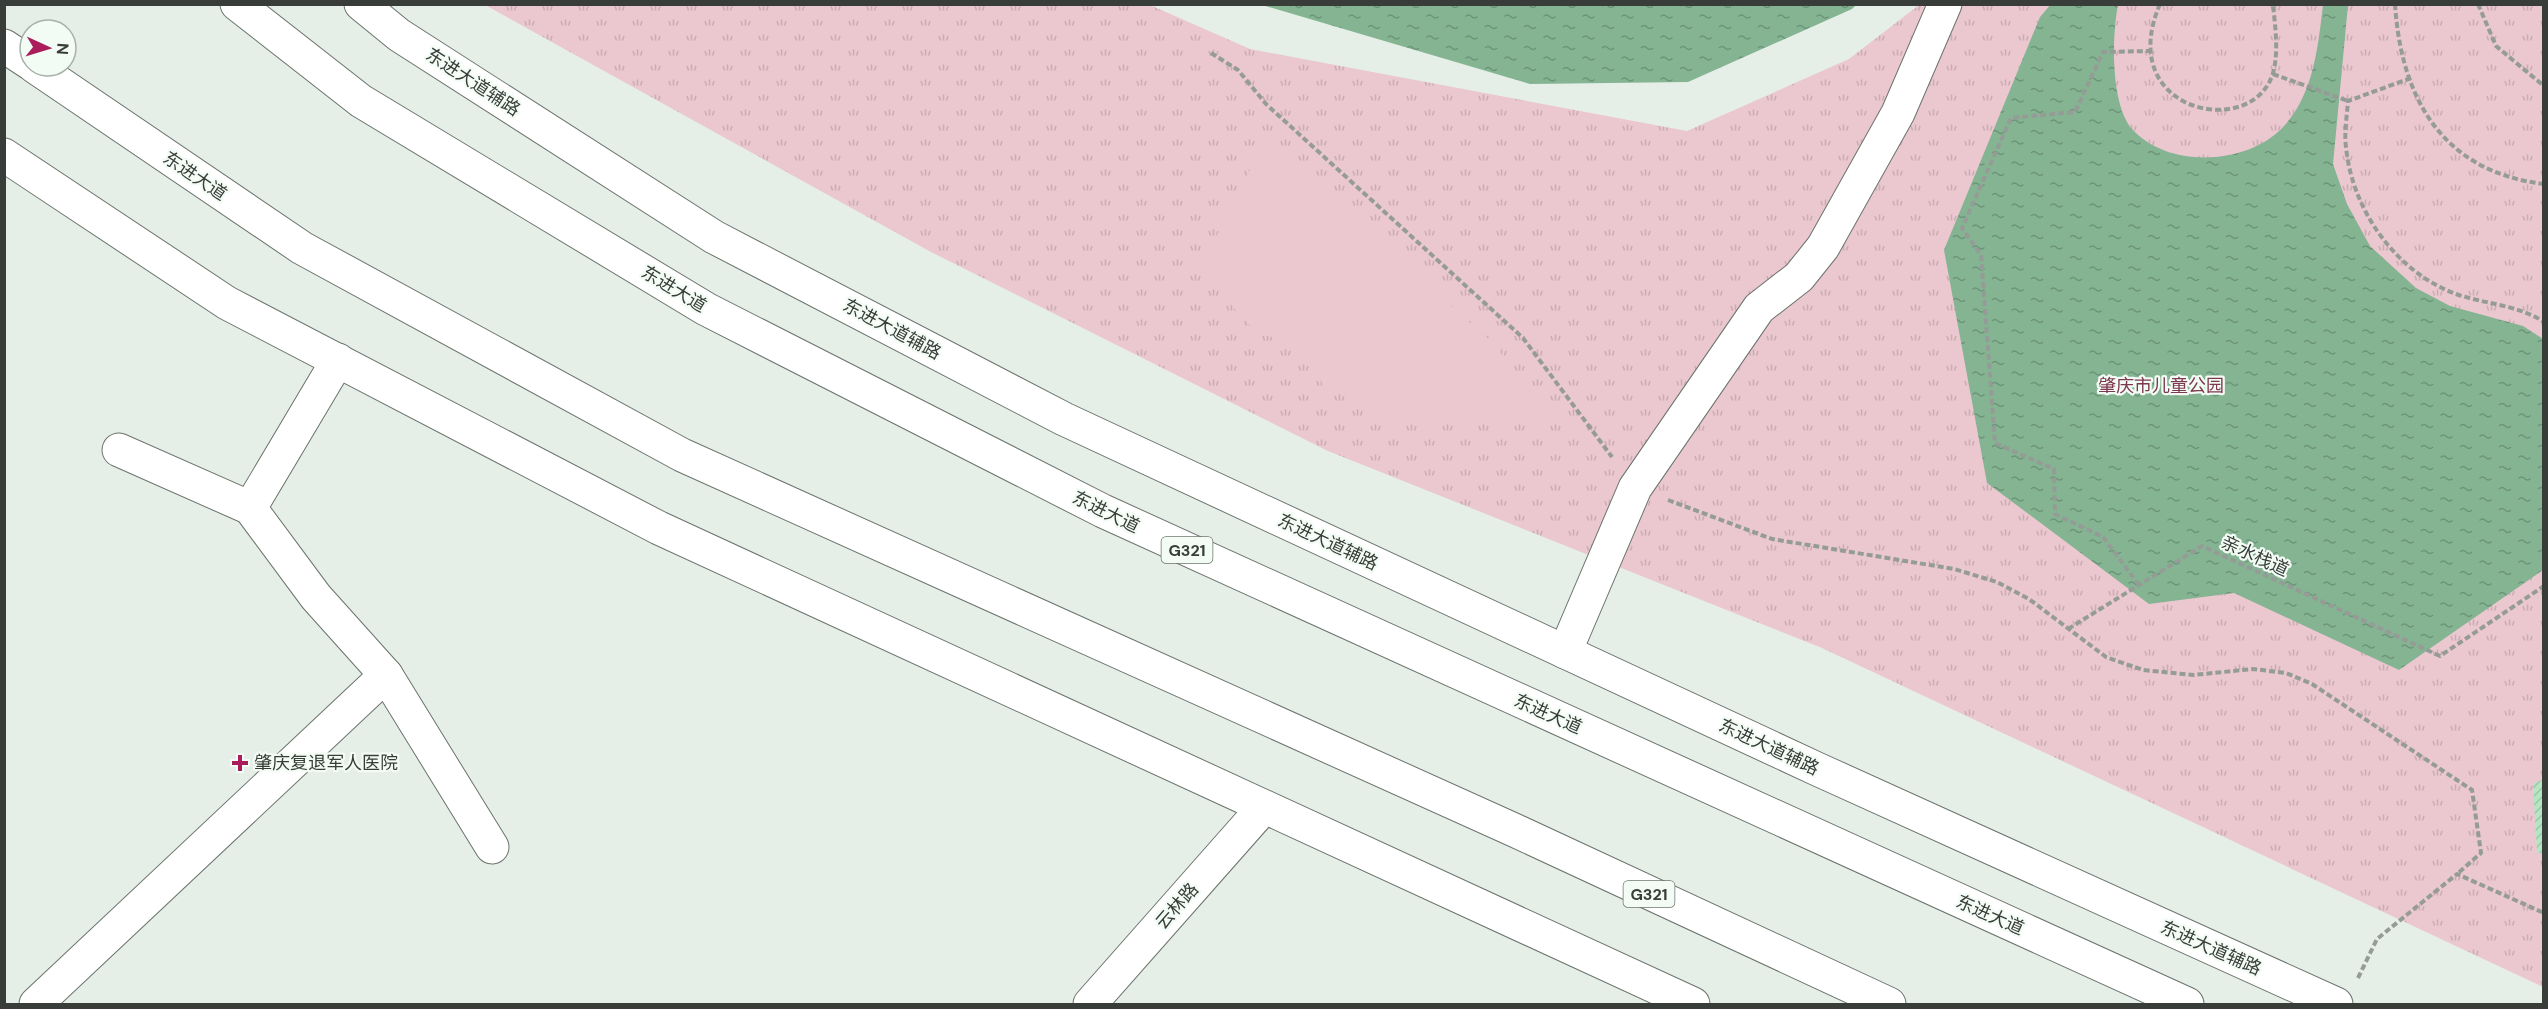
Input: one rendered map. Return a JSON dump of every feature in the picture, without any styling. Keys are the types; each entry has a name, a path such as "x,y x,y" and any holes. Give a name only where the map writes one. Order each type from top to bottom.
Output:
{"main road":[{"name":"东进大道","path":"237,4 361,101 706,309 1102,511 2187,1005"},
{"name":"东进大道辅路","path":"361,4 399,35 714,237 1064,419 1565,652 2345,995"},
{"path":"1565,652 1635,488 1759,308 1799,277 1823,247 1898,113 1945,4"},
{"path":"4,46 18,55"},
{"name":"东进大道","path":"52,78 302,248 682,455 1503,826 1889,1005"},
{"path":"4,155 227,303 659,528 1693,1005"},
{"path":"250,508 338,360"},
{"path":"119,450 250,508 316,597 386,675 492,848"},
{"path":"36,1005 386,675"},
{"name":"云林路","path":"1090,1005 1264,807"},
{"path":"1785,957 1849,1005"}],"path":[{"path":"2160,4 2151,26 2149,51 2157,76 2178,99 2196,108 2238,107 2258,97 2273,74 2276,41 2273,4"},
{"path":"2395,4 2397,34 2421,109 2446,141 2487,170 2544,184"},
{"path":"2478,4 2496,46 2544,86"},
{"path":"2139,585 2103,537 2055,514 2054,469 1995,443 1981,255 1962,228 2011,118 2075,112 2103,52 2149,51"},
{"path":"1211,53 1238,70 1266,104 1523,338 1635,488 1772,539 1954,569 1997,582 2029,600 2106,657 2143,670 2193,675 2253,669 2286,673 2312,684 2472,790 2481,853 2377,939 2345,995"},
{"path":"2273,74 2348,101 2411,78"},
{"path":"2348,101 2345,144 2348,161 2371,221 2390,248 2423,277 2456,293 2504,306 2544,322"},
{"name":"亲水栈道","path":"2068,629 2202,546 2440,656 2544,586"},
{"path":"2457,873 2544,913"}],"green space":[{"name":"肇庆市儿童公园","path":"485,5 1150,5 1250,49 1687,131 1849,59 1919,5 2543,5 2543,987 1822,648 1328,451 931,252"},
{"path":"1264,142 1491,341 1552,416 1402,425 1323,386 1309,347 1257,333 1199,270"}],"water":[{"path":"1856,4 1852,9 1688,82 1530,84 1262,5"},
{"path":"2051,4 2118,5 2114,51 2116,87 2125,117 2132,129 2148,142 2167,151 2187,156 2209,157 2231,155 2252,148 2270,138 2285,125 2302,98 2313,68 2323,5 2348,5 2333,164 2347,204 2370,246 2416,288 2450,306 2523,326 2543,339 2543,570 2399,670 2234,593 2149,604 1987,483 1944,250 2040,17"}],"building":[{"path":"2544,779 2544,855 2537,852 2533,784"}],"place":[{"name":"肇庆复退军人医院","path":"240,763"}]}
